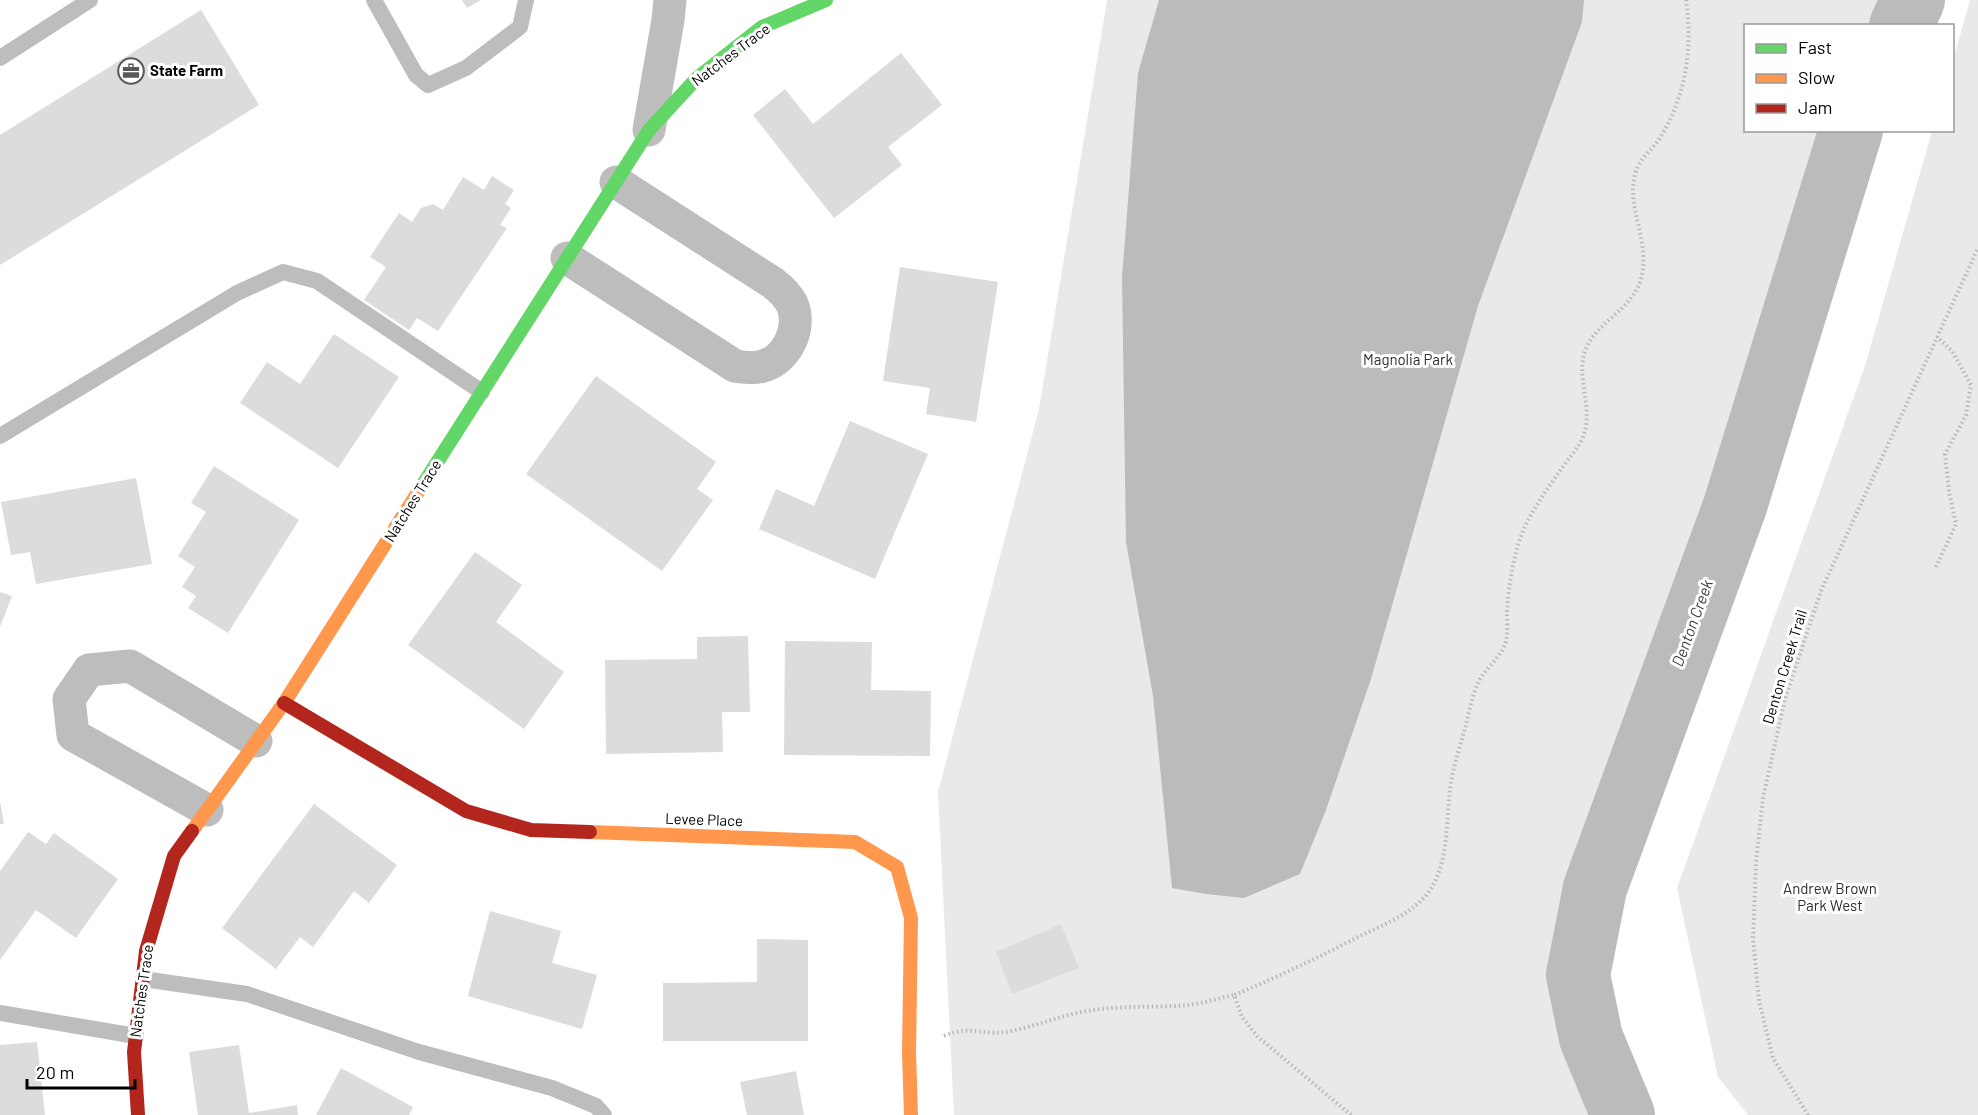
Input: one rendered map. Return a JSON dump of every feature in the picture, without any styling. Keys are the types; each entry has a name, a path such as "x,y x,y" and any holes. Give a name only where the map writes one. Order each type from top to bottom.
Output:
{"street":[{"name":"Natches Trace","path":"649,130 668,20 669,0"},
{"name":"Natches Trace","path":"138,1115 134,1052 146,951 174,856 284,703 649,130 697,78 762,27 826,0"},
{"path":"567,258 735,366 750,368 764,366 778,359 788,348 794,335 796,320 792,306 784,293 773,283 616,182"},
{"path":"207,810 73,735 69,699 89,670 130,666 256,741"},
{"name":"Levee Place","path":"284,703 466,811 531,830 855,842 897,867 911,918 909,1053 911,1115"}],"lane":[{"path":"0,58 90,0"},
{"path":"374,0 417,75 428,85 466,68 520,27 526,0"},
{"path":"0,436 237,293 283,272 317,281 482,392"},
{"path":"143,979 247,994 419,1052 552,1088 596,1106 604,1115"},
{"path":"0,1013 136,1036"}],"path":[{"path":"909,1053 958,1030 989,1033 1010,1032 1083,1011 1119,1006 1192,1004 1234,995 1283,975 1395,918 1416,906 1430,890 1443,853 1453,772 1477,685 1484,671 1500,654 1506,641 1507,609 1515,557 1526,525 1542,497 1583,439 1587,424 1582,371 1585,351 1604,323 1627,303 1640,284 1644,265 1643,241 1632,184 1636,167 1659,140 1673,112 1687,67 1690,41 1686,0"},
{"name":"Denton Creek Trail","path":"1808,1115 1773,1058 1759,1001 1753,939 1756,862 1762,798 1785,699 1821,591 1978,248"},
{"path":"1936,567 1956,524 1949,492 1945,454 1966,415 1971,385 1952,351 1937,337"},
{"path":"1234,995 1242,1017 1257,1036 1351,1115"}],"green space":[{"name":"Magnolia Park","path":"1107,0 1913,0 1901,24 1744,24 1744,132 1851,132 1735,506 1595,888 1578,975 1591,1038 1623,1115 954,1115 938,792 1039,409"},
{"name":"Andrew Brown Park West","path":"1970,0 1978,0 1978,1115 1748,1115 1718,1077 1677,888 1865,366 1932,132 1954,132 1954,56"}],"shaded area":[{"path":"1159,0 1584,0 1582,22 1478,306 1371,679 1326,810 1300,874 1244,898 1172,888 1153,696 1126,542 1122,277 1138,73"}],"building":[{"path":"462,0 481,0 467,8"},
{"path":"201,10 259,105 0,265 0,135"},
{"path":"901,53 942,105 888,147 902,165 834,218 753,115 785,89 813,124"},
{"path":"492,176 514,190 505,204 511,208 500,225 507,228 438,331 417,318 409,330 364,300 386,267 370,257 399,213 412,222 421,208 433,204 443,210 463,177 484,190"},
{"path":"900,267 998,282 976,422 926,414 930,388 883,381"},
{"path":"334,334 399,377 338,468 240,403 267,362 300,384"},
{"path":"596,376 716,462 697,489 713,500 662,571 526,474"},
{"path":"850,421 928,454 875,579 759,529 776,489 814,506"},
{"path":"214,466 299,520 228,633 188,608 196,596 182,587 195,567 178,556 206,512 191,503"},
{"path":"136,478 152,564 36,584 30,552 11,555 1,502"},
{"path":"475,552 522,585 496,622 564,672 524,729 408,645"},
{"path":"0,592 12,596 0,627"},
{"path":"748,636 750,712 722,712 723,752 606,754 605,660 697,659 697,637"},
{"path":"785,641 872,642 871,690 931,691 930,756 784,755"},
{"path":"0,801 4,824 0,824"},
{"path":"314,804 397,865 369,903 354,891 313,947 300,937 276,969 222,928"},
{"path":"28,832 46,844 54,833 118,879 76,938 36,910 0,960 0,871"},
{"path":"490,911 561,931 552,963 597,975 582,1029 468,996"},
{"path":"1061,924 1079,968 1012,994 996,952"},
{"path":"757,939 808,940 808,1041 663,1041 663,983 757,982"},
{"path":"37,1042 45,1115 0,1115 0,1045"},
{"path":"239,1045 249,1113 297,1105 298,1115 198,1115 189,1052"},
{"path":"341,1068 413,1107 409,1115 316,1115"},
{"path":"796,1071 804,1115 747,1115 740,1082"}],"waterway":[{"name":"Denton Creek","path":"1902,24 1913,0"},
{"name":"Denton Creek","path":"1623,1115 1591,1038 1578,975 1595,888 1735,506 1850,132"}],"traffic: fast":[{"path":"420,489 649,130 697,78 762,27 826,0"}],"traffic: slow":[{"path":"192,831 284,703 420,489"},
{"path":"590,832 855,842 897,867 911,918 909,1053 911,1115"}],"traffic: jam":[{"path":"284,703 466,811 531,830 590,832"},
{"path":"138,1115 134,1052 146,951 174,856 192,831"}],"place":[{"name":"State Farm","path":"131,71"}]}
